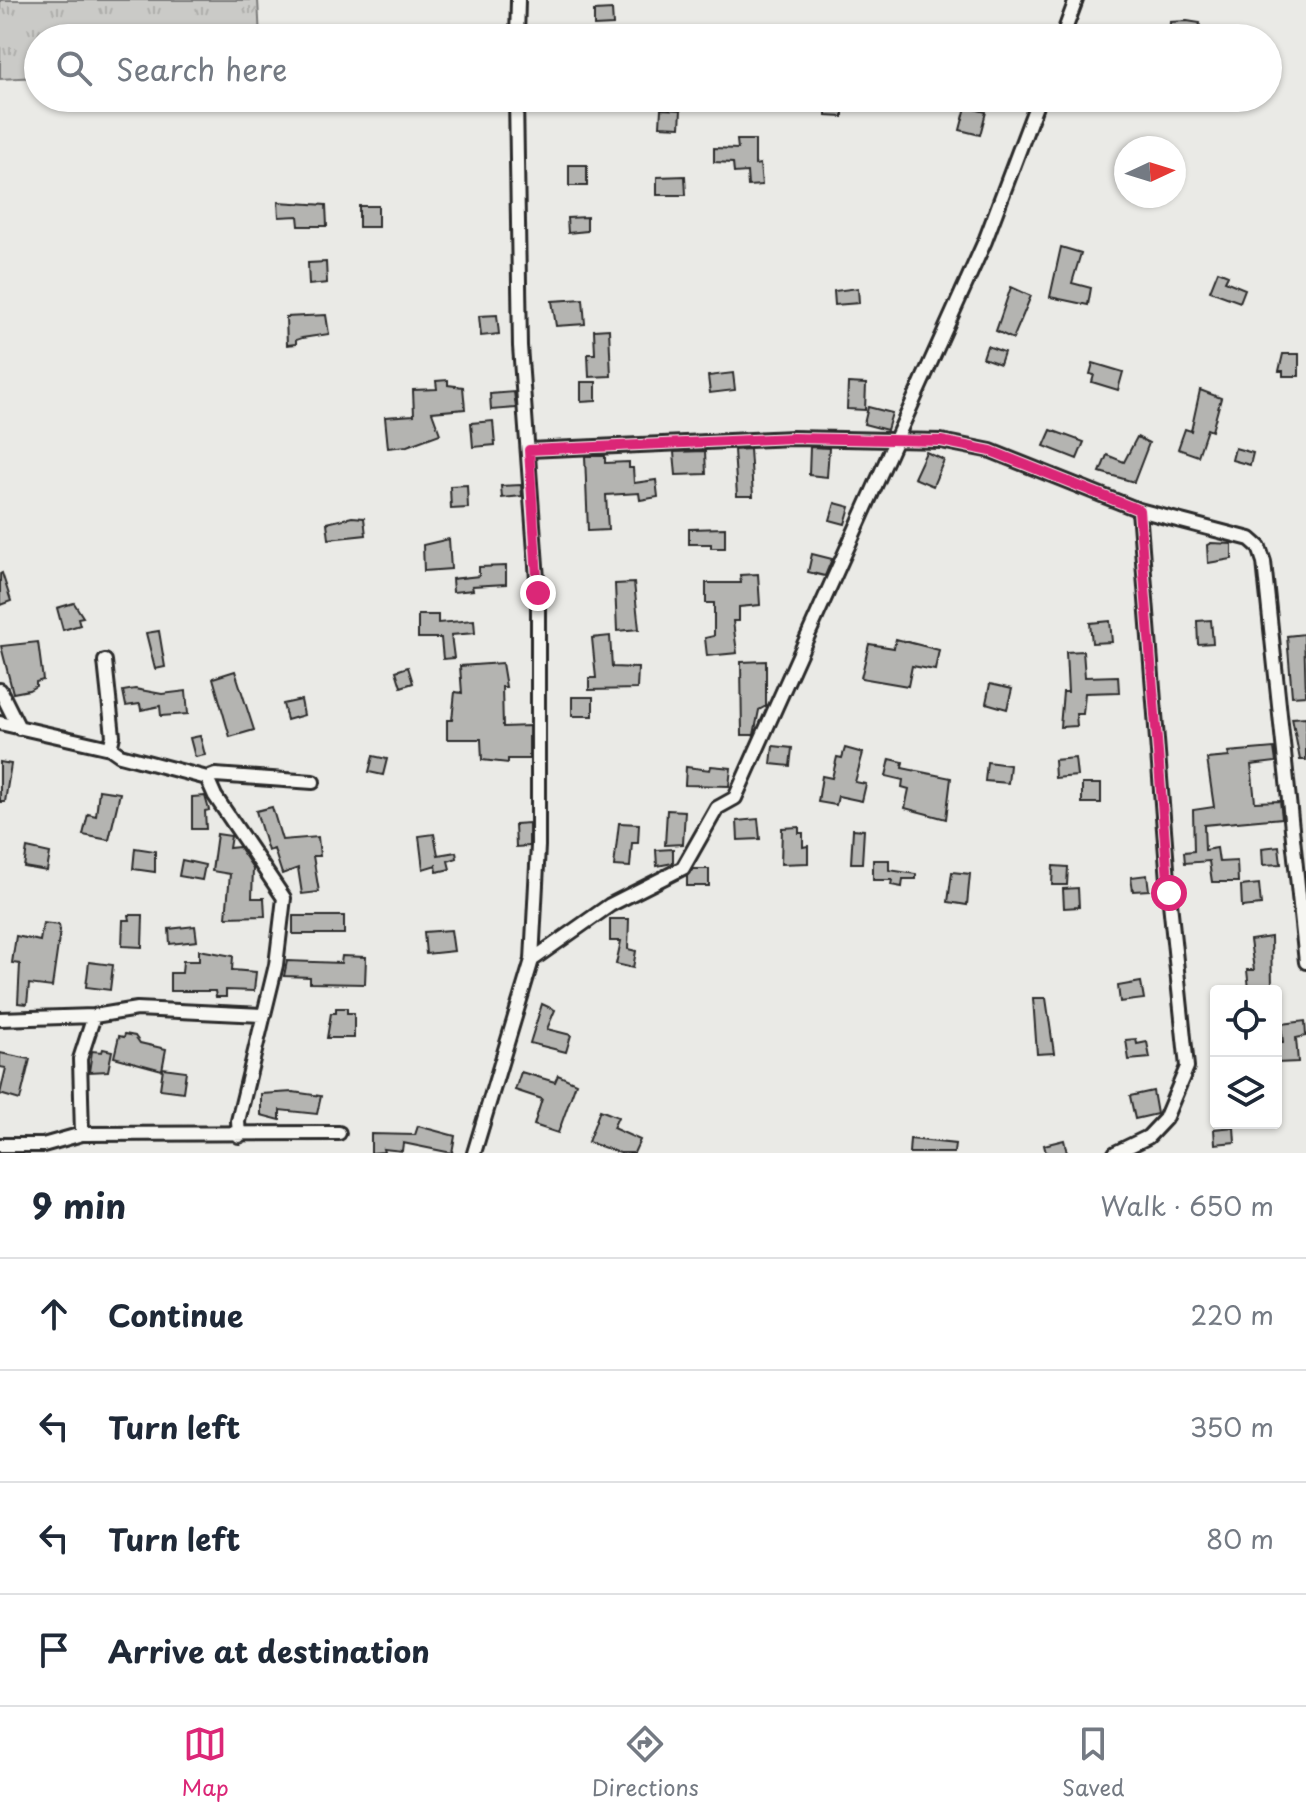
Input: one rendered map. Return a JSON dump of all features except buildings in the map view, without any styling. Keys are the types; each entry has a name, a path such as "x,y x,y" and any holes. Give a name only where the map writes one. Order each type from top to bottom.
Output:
{"street":[{"path":"517,24 518,0"},
{"path":"1067,24 1076,0"},
{"path":"474,1153 532,960 541,732 538,593 520,346 516,112"},
{"path":"532,960 610,905 683,868 717,808 735,798 899,440 985,241 1034,112"},
{"path":"529,450 793,438 941,441 991,451 1139,510 1250,539 1259,547 1264,562 1306,962"},
{"path":"1115,1153 1148,1137 1165,1119 1187,1067 1169,893 1139,510"},
{"path":"105,661 113,736 110,748"},
{"path":"0,690 19,728"},
{"path":"0,723 110,748 120,755 207,778 215,775 313,782"},
{"path":"207,778 215,796 284,898 276,965 238,1121 239,1136"},
{"path":"0,1019 94,1016 137,1009 262,1015"},
{"path":"82,1134 80,1059 94,1016"},
{"path":"0,1145 43,1145 82,1134 239,1136 339,1133"}],"green space":[{"path":"0,0 258,0 259,24 24,24 24,78 0,79"}],"route":[{"path":"538,593 529,450 793,438 941,441 991,451 1139,510 1169,893"}]}
